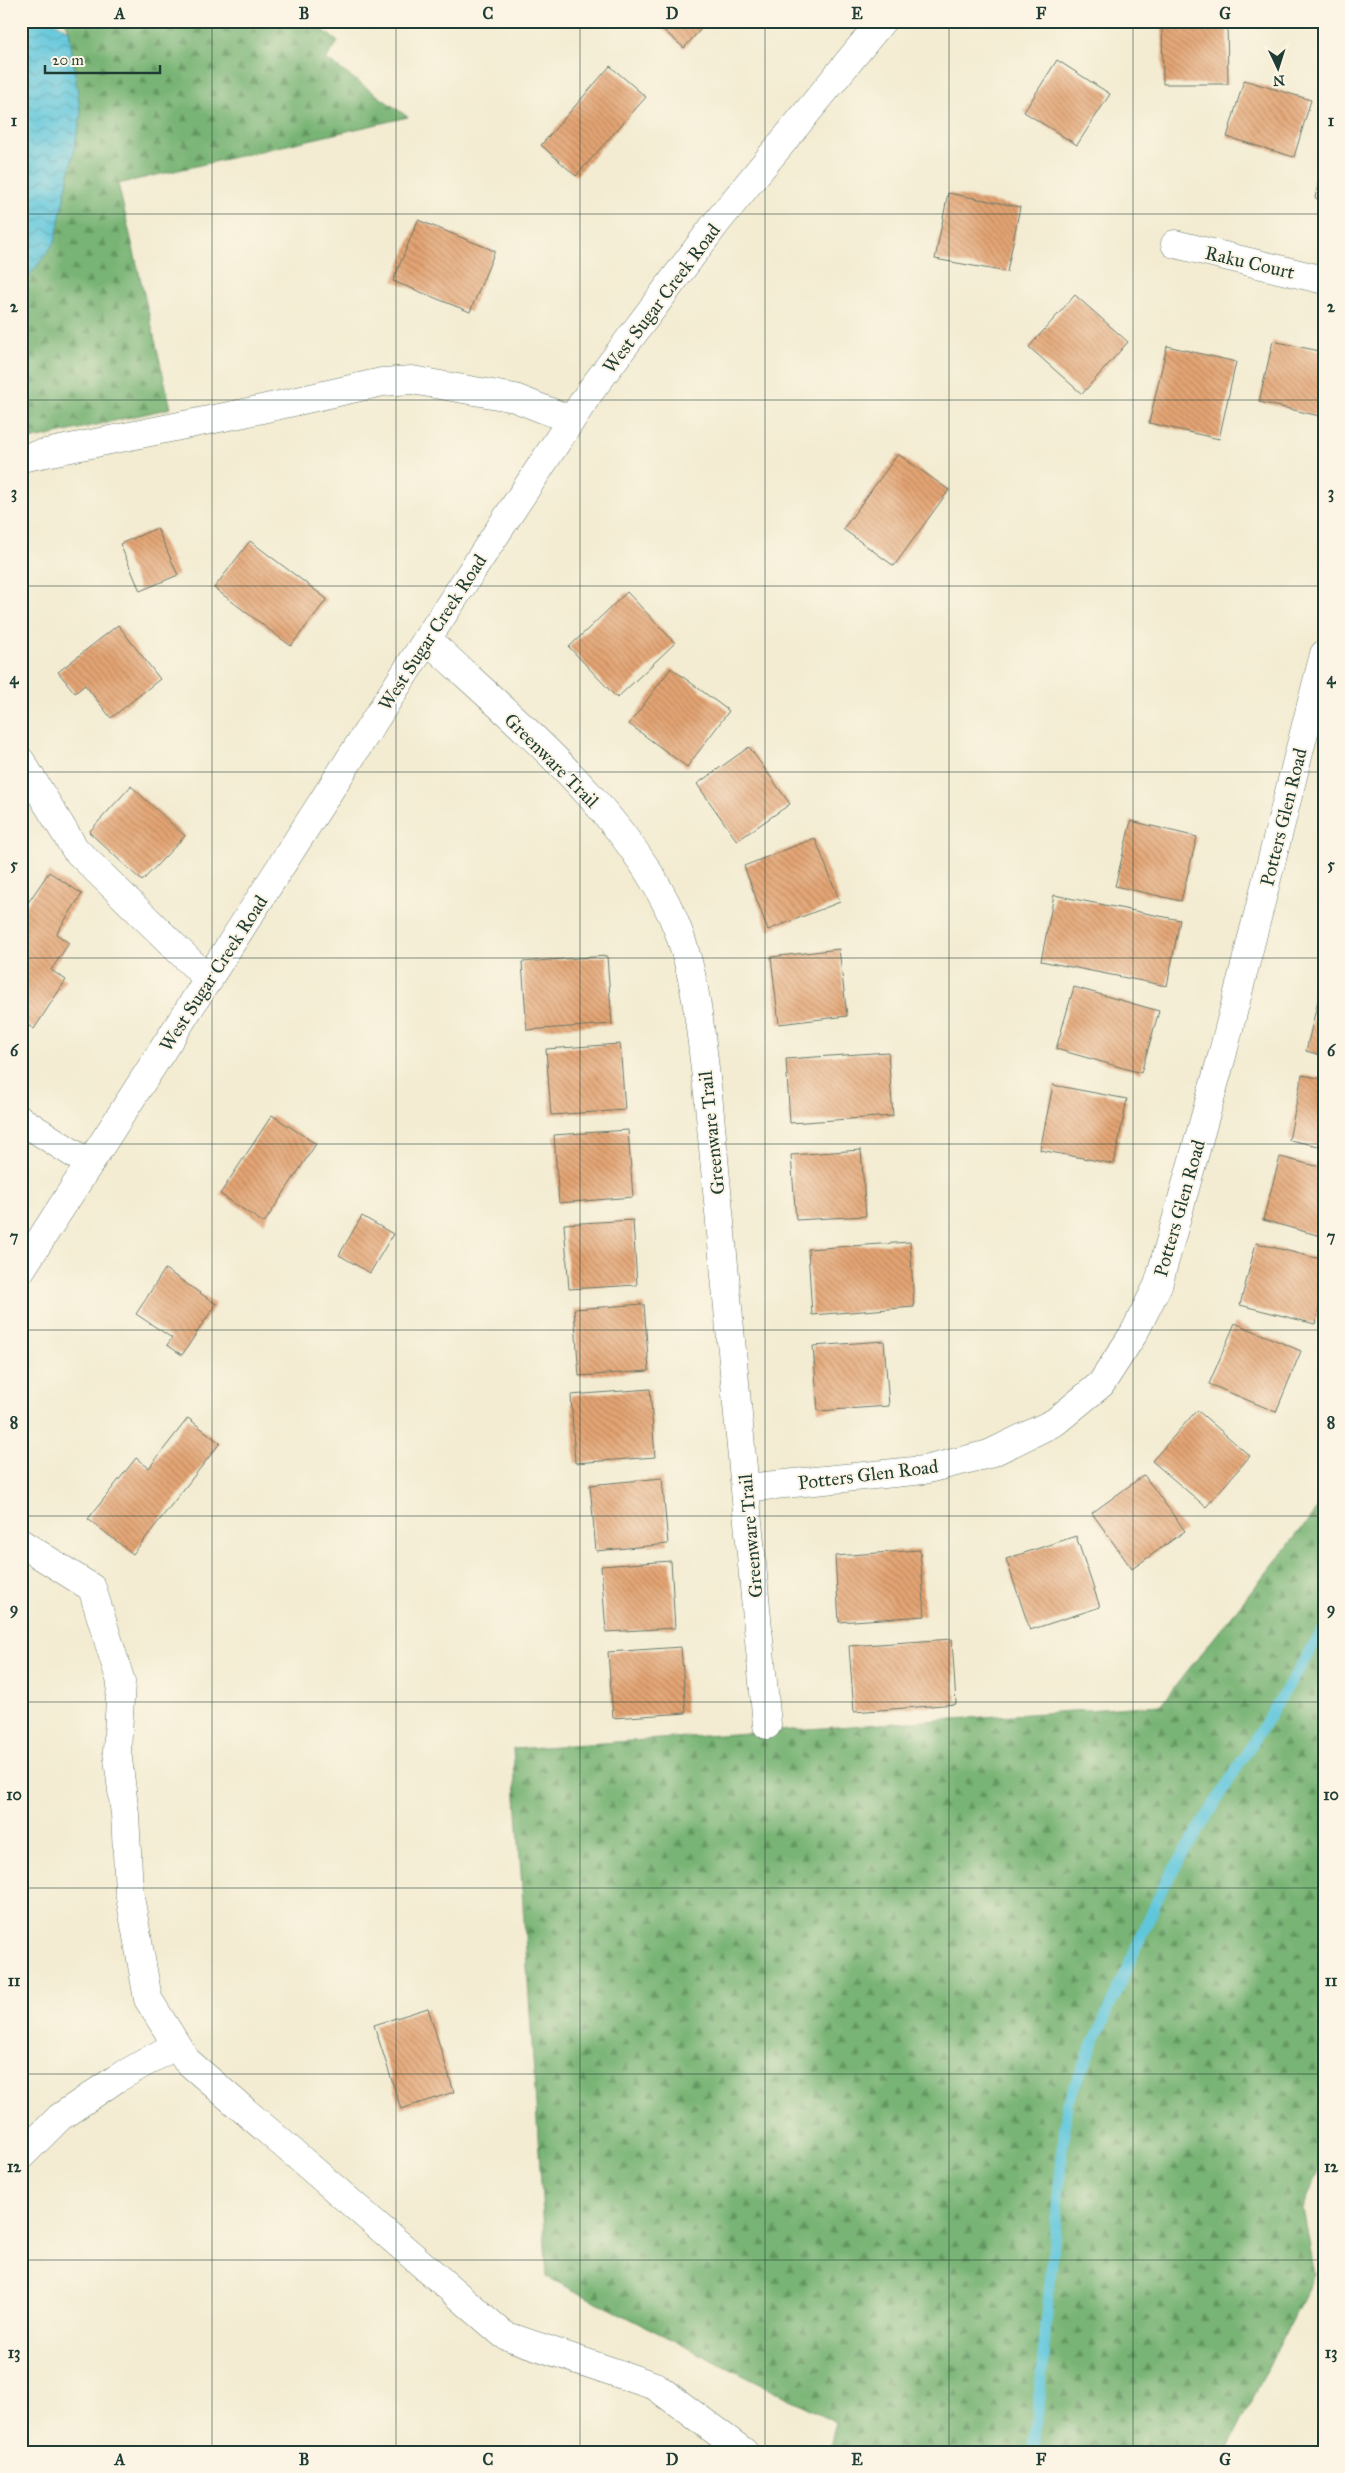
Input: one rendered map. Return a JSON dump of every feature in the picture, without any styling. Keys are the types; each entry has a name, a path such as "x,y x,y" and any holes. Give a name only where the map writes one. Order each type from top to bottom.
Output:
{"street":[{"name":"West Sugar Creek Road","path":"21,1270 88,1163 209,980 427,639 588,394 717,222 882,21"},
{"name":"Raku Court","path":"1175,244 1324,280"},
{"path":"21,458 244,413 382,382 412,380 515,398 572,420"},
{"name":"Greenware Trail","path":"427,639 528,734 602,808 647,867 679,933 695,992 708,1094 768,1725"},
{"name":"Potters Glen Road","path":"745,1488 924,1470 989,1454 1055,1422 1101,1384 1134,1333 1158,1285 1222,1056 1324,654"},
{"path":"21,760 75,848 209,980"},
{"path":"21,1120 88,1163"},
{"path":"21,1543 92,1588 121,1682 117,1751 125,1814 129,1891 148,1999 186,2060 504,2335 655,2386 744,2452"},
{"path":"21,2156 60,2117 176,2045"}],"green space":[{"path":"65,21 312,21 338,42 326,59 408,117 118,184 171,408 21,442 21,287 55,242 81,116 69,30"},
{"path":"1324,1501 1324,2159 1303,2209 1315,2274 1226,2452 829,2452 836,2422 547,2277 513,1749 1160,1705"}],"water":[{"path":"21,21 52,21 69,30 81,116 55,242 21,287"}],"building":[{"path":"653,21 708,21 684,48"},
{"path":"1162,21 1227,21 1228,84 1163,84"},
{"path":"1057,60 1110,94 1077,145 1024,112"},
{"path":"610,66 646,97 576,176 541,145"},
{"path":"1244,80 1311,100 1294,157 1227,137"},
{"path":"1324,162 1324,200 1315,198"},
{"path":"948,193 1020,207 1007,272 935,259"},
{"path":"418,220 495,251 470,312 393,281"},
{"path":"1075,295 1128,342 1082,394 1029,347"},
{"path":"1273,341 1324,352 1324,417 1259,402"},
{"path":"1167,346 1236,362 1219,439 1149,423"},
{"path":"898,454 949,490 894,566 843,529"},
{"path":"157,528 178,575 140,591 120,544"},
{"path":"250,541 327,599 291,646 214,588"},
{"path":"627,592 675,643 617,698 569,647"},
{"path":"118,625 160,679 111,718 85,685 75,693 58,672"},
{"path":"671,668 729,711 687,767 629,724"},
{"path":"749,747 790,804 737,841 697,784"},
{"path":"131,786 185,836 142,881 89,832"},
{"path":"1131,821 1197,837 1181,901 1115,886"},
{"path":"815,838 840,902 768,930 744,866"},
{"path":"49,872 82,894 56,934 69,943 51,970 66,980 34,1029 21,1021 21,913"},
{"path":"1054,895 1180,920 1167,986 1041,961"},
{"path":"839,949 847,1016 779,1024 771,957"},
{"path":"607,956 612,1024 527,1030 522,962"},
{"path":"1074,987 1159,1011 1141,1073 1056,1049"},
{"path":"1321,988 1324,988 1324,1056 1306,1051"},
{"path":"620,1044 625,1110 551,1115 546,1049"},
{"path":"888,1052 893,1116 790,1123 786,1059"},
{"path":"1302,1075 1324,1079 1324,1147 1289,1140"},
{"path":"1053,1085 1127,1099 1114,1164 1040,1150"},
{"path":"272,1115 316,1144 264,1223 220,1194"},
{"path":"628,1130 633,1197 559,1203 554,1135"},
{"path":"861,1150 866,1216 796,1220 791,1155"},
{"path":"1280,1157 1324,1168 1324,1237 1263,1220"},
{"path":"362,1216 393,1234 370,1273 339,1255"},
{"path":"633,1220 637,1285 569,1289 564,1224"},
{"path":"910,1242 914,1307 812,1315 808,1249"},
{"path":"1256,1243 1324,1260 1324,1290 1315,1324 1240,1305"},
{"path":"165,1269 216,1304 182,1355 167,1345 172,1338 136,1314"},
{"path":"644,1304 649,1371 579,1376 574,1309"},
{"path":"1235,1323 1301,1351 1276,1412 1209,1384"},
{"path":"884,1341 889,1406 818,1411 813,1346"},
{"path":"650,1389 655,1457 575,1463 571,1395"},
{"path":"1197,1410 1250,1456 1206,1507 1152,1461"},
{"path":"188,1418 220,1443 133,1554 88,1519 136,1458 149,1468"},
{"path":"1144,1475 1185,1531 1132,1569 1092,1513"},
{"path":"662,1478 668,1544 596,1551 590,1485"},
{"path":"1076,1536 1100,1607 1030,1630 1006,1559"},
{"path":"920,1550 925,1616 839,1622 835,1556"},
{"path":"671,1561 675,1628 606,1632 601,1566"},
{"path":"952,1639 956,1704 854,1712 849,1646"},
{"path":"681,1647 686,1713 613,1718 608,1652"},
{"path":"428,2008 454,2092 401,2109 374,2025"}],"waterway":[{"path":"1034,2452 1067,2103 1164,1885 1324,1629"}]}
